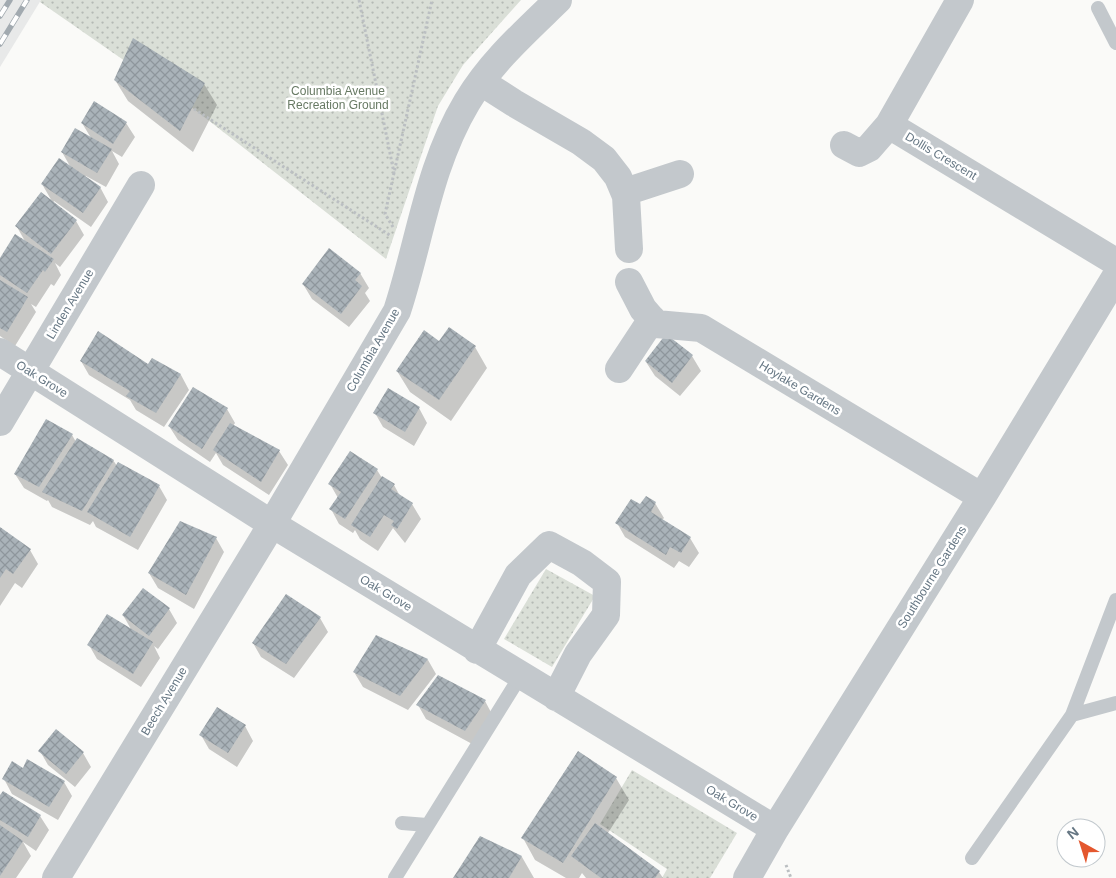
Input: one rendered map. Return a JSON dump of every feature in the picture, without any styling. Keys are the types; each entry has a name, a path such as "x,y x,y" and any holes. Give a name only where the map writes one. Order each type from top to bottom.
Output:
{"street":[{"name":"Columbia Avenue","path":"272,524 397,311 409,275 428,194 440,159 456,122 481,82 515,40 558,0"},
{"path":"844,145 859,153 869,148 889,125 960,0"},
{"path":"481,82 581,142 604,159 618,177 626,196 629,249"},
{"name":"Dollis Crescent","path":"889,125 1116,262"},
{"path":"624,192 680,174"},
{"name":"Linden Avenue","path":"0,422 141,185"},
{"path":"619,370 652,319 643,309 629,282"},
{"name":"Southbourne Gardens","path":"756,874 774,829 1113,289"},
{"name":"Hoylake Gardens","path":"652,319 656,324 701,328 982,497"},
{"name":"Oak Grove","path":"0,352 272,524 774,829"},
{"name":"Beech Avenue","path":"56,878 272,524"},
{"path":"477,650 518,575 549,545 582,563 607,582 606,615 578,654 556,697"}],"lane":[{"path":"1098,8 1116,42"},
{"path":"972,858 1072,715 1116,600"},
{"path":"395,878 521,675"},
{"path":"1072,715 1116,703"},
{"path":"402,823 428,825"}],"path":[{"path":"359,0 394,175"},
{"path":"394,229 385,214 432,0"},
{"path":"194,109 395,239"}],"shaded area":[{"path":"0,0 41,0 0,67"}],"green space":[{"name":"Columbia Avenue Recreation Ground","path":"41,0 521,0 463,65 438,106 386,259 194,109 40,2"},
{"path":"546,569 595,596 552,667 504,639"},
{"path":"632,770 737,833 710,878 662,878 667,869 600,824"}],"building":[{"path":"133,38 205,83 180,131 114,80"},
{"path":"94,101 127,122 113,144 81,123"},
{"path":"75,128 112,149 97,173 61,152"},
{"path":"59,158 101,187 83,213 41,184"},
{"path":"41,192 77,220 51,254 15,226"},
{"path":"15,234 54,259 45,272 43,270 27,293 0,275 0,258"},
{"path":"329,248 361,273 355,280 362,286 341,314 302,284"},
{"path":"0,280 28,297 7,332 0,328"},
{"path":"449,327 476,346 439,400 396,371 424,330 439,341"},
{"path":"98,331 148,364 152,358 181,374 156,413 126,396 130,391 80,361"},
{"path":"666,334 693,355 672,383 645,361"},
{"path":"193,387 228,408 202,449 168,426"},
{"path":"388,388 420,407 405,432 373,413"},
{"path":"46,419 73,434 39,487 14,474"},
{"path":"230,423 280,450 261,482 213,450"},
{"path":"77,438 114,460 82,511 42,492"},
{"path":"350,451 378,469 345,519 329,509 341,492 328,484"},
{"path":"118,462 160,485 130,537 87,512"},
{"path":"382,476 395,484 391,489 413,503 397,529 391,525 394,521 384,515 370,537 351,525"},
{"path":"646,496 656,502 651,512 691,537 681,553 670,547 666,555 615,523 631,499 640,504"},
{"path":"180,521 217,537 186,595 148,573"},
{"path":"0,527 31,549 13,574 6,569 0,578"},
{"path":"143,588 170,608 149,636 122,615"},
{"path":"286,594 321,617 286,664 252,643"},
{"path":"107,614 153,642 133,674 87,645"},
{"path":"376,635 428,659 400,696 353,672"},
{"path":"438,675 486,700 465,731 416,705"},
{"path":"217,707 246,725 228,753 199,735"},
{"path":"56,729 84,752 66,774 38,751"},
{"path":"578,751 617,777 563,863 521,838"},
{"path":"27,759 65,781 49,807 2,779 12,761 23,768"},
{"path":"3,791 41,815 28,837 0,820 0,795"},
{"path":"595,823 660,871 655,878 601,878 571,856"},
{"path":"0,825 23,841 0,876"},
{"path":"480,836 522,856 509,878 453,878"}],"railway":[{"path":"0,16 10,0"},
{"path":"0,44 27,0"}]}
